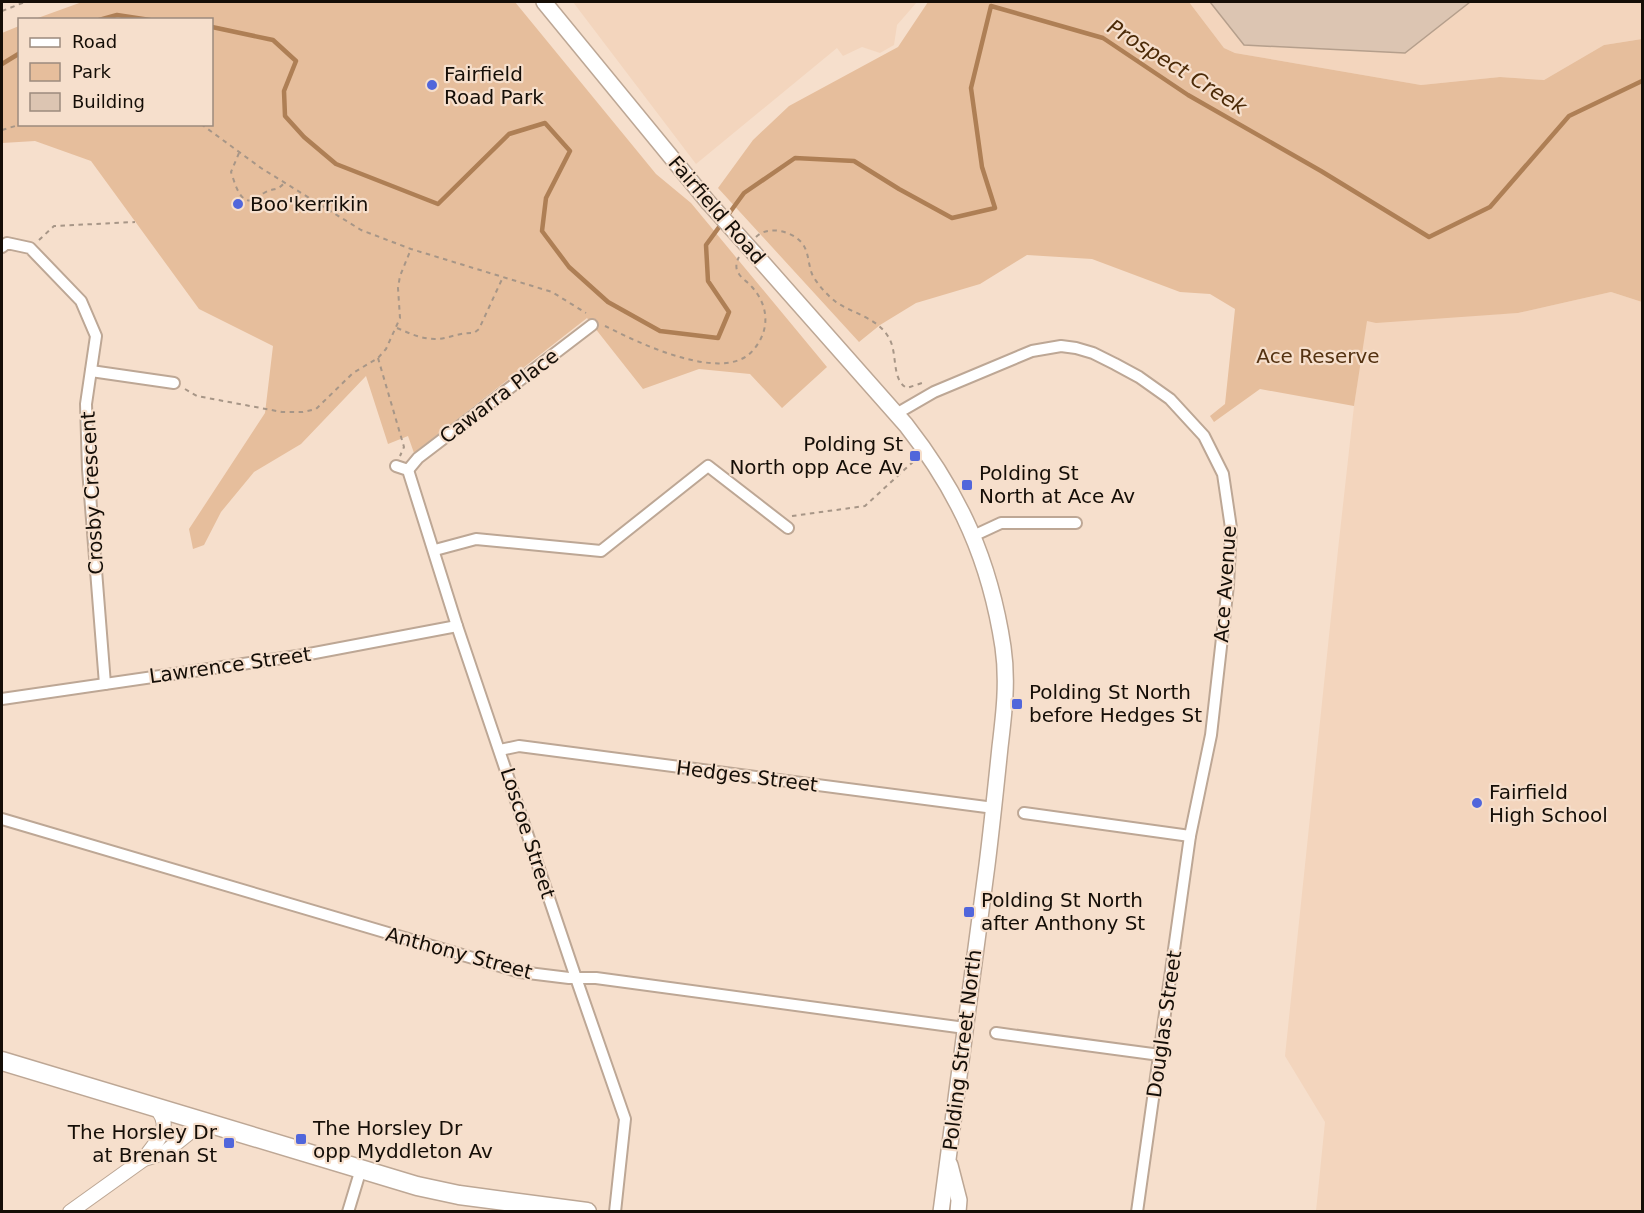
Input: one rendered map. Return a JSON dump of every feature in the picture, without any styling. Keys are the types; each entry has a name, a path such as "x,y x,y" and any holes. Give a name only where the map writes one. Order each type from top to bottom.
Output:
{"main road":[{"name":"Fairfield Road","path":"544,2 708,202 896,414"},
{"name":"Polding Street North","path":"896,414 936,465 954,494 986,570 1003,650 1005,702 994,808 941,1212"},
{"path":"2,1061 444,1192 529,1208 586,1212"},
{"path":"948,1160 959,1200 958,1212"}],"street":[{"path":"2,247 7,243 30,248"},
{"name":"Crosby Crescent","path":"30,248 81,301 96,336 86,404 88,469 105,684"},
{"name":"Cawarra Place","path":"408,470 418,458 593,322"},
{"name":"Ace Avenue","path":"896,414 934,392 1012,358 1032,351 1061,346 1093,353 1139,377 1170,399 1204,436 1223,474 1231,528 1228,585 1211,735 1190,836"},
{"path":"91,371 174,383"},
{"path":"396,466 408,470"},
{"path":"435,550 476,539 601,552 708,466 788,528"},
{"name":"Loscoe Street","path":"408,470 457,626 625,1119 615,1212"},
{"path":"973,536 1001,523 1076,523"},
{"name":"Lawrence Street","path":"2,699 304,655 457,626"},
{"name":"Hedges Street","path":"500,750 519,746 994,808"},
{"path":"1024,813 1190,836"},
{"name":"Anthony Street","path":"2,819 520,972 596,978 965,1028"},
{"name":"Douglas Street","path":"1137,1212 1190,836"},
{"path":"996,1033 1160,1055"},
{"path":"70,1212 144,1158 162,1133 163,1118 155,1107"},
{"path":"144,1158 164,1153 189,1133 208,1123"},
{"path":"348,1212 361,1169"}],"path":[{"path":"2,11 25,2"},
{"path":"2,130 18,125"},
{"path":"204,126 238,153 361,230 411,249 552,292 569,301 593,322 637,341 697,361 727,364 741,361 753,352 766,328 765,312 757,293 740,275 736,262 749,249 759,233 766,230 791,234 802,242 812,274 822,289 836,302 879,325 889,337 894,348 898,380 902,386 907,388 932,379"},
{"path":"238,153 231,172 242,197 246,200 253,200 262,193 276,190 285,183"},
{"path":"30,248 54,226 135,222"},
{"path":"190,391 197,396 271,410 303,412 316,409 353,373 378,358 386,349 400,318 398,288 400,276 411,249"},
{"path":"397,328 421,338 437,339 474,333 479,329 504,276"},
{"path":"378,358 404,447 396,466"},
{"path":"774,518 865,506 915,460"}],"shaded area":[{"path":"573,2 917,2 897,25 894,45 880,53 862,47 843,56 837,48 696,164"},
{"path":"1189,2 1642,2 1642,39 1604,45 1544,80 1500,77 1421,85 1235,53 1224,48"},
{"name":"Fairfield High School","path":"1611,292 1642,302 1642,1211 1316,1211 1325,1122 1285,1056 1338,550 1366,321 1518,313"}],"green space":[{"name":"Fairfield Road Park","path":"82,2 515,2 656,174 691,203 827,367 782,408 750,374 699,369 643,389 587,318 414,453 408,436 388,444 366,376 301,444 254,472 221,512 204,545 193,549 189,529 265,413 273,346 199,309 91,161 35,141 2,143 2,33 18,26 18,126 213,126 213,18 38,18"},
{"name":"Ace Reserve","path":"928,2 1189,2 1224,48 1235,53 1421,85 1500,77 1544,80 1604,45 1642,39 1642,302 1611,292 1518,313 1376,323 1367,321 1354,406 1260,389 1214,422 1210,416 1225,404 1235,309 1210,294 1180,292 1092,259 1027,255 980,284 916,303 880,325 859,342 718,188 753,140 789,106 898,47"}],"building":[{"path":"1210,2 1470,2 1405,53 1244,45"}],"waterway":[{"name":"Prospect Creek","path":"213,27 273,40 296,61 284,91 285,116 304,137 336,164 438,204 509,134 545,123 570,151 546,198 542,231 569,267 608,302 660,331 718,338 729,312 708,281 706,245 744,193 795,158 854,161 952,218 995,208 982,167 971,88 991,6 1103,38 1188,95 1321,171 1429,237 1490,207 1569,116 1642,81"},
{"name":"Prospect Creek","path":"106,18 117,15 137,18"},
{"name":"Prospect Creek","path":"2,64 18,54"}],"place":[{"name":"Fairfield Road Park","path":"432,85"},
{"name":"Boo'kerrikin","path":"238,204"},
{"name":"Polding St North opp Ace Av","path":"915,456"},
{"name":"Polding St North at Ace Av","path":"967,485"},
{"name":"Polding St North before Hedges St","path":"1017,704"},
{"name":"Fairfield High School","path":"1477,803"},
{"name":"Polding St North after Anthony St","path":"969,912"},
{"name":"The Horsley Dr opp Myddleton Av","path":"301,1139"},
{"name":"The Horsley Dr at Brenan St","path":"229,1143"}]}
